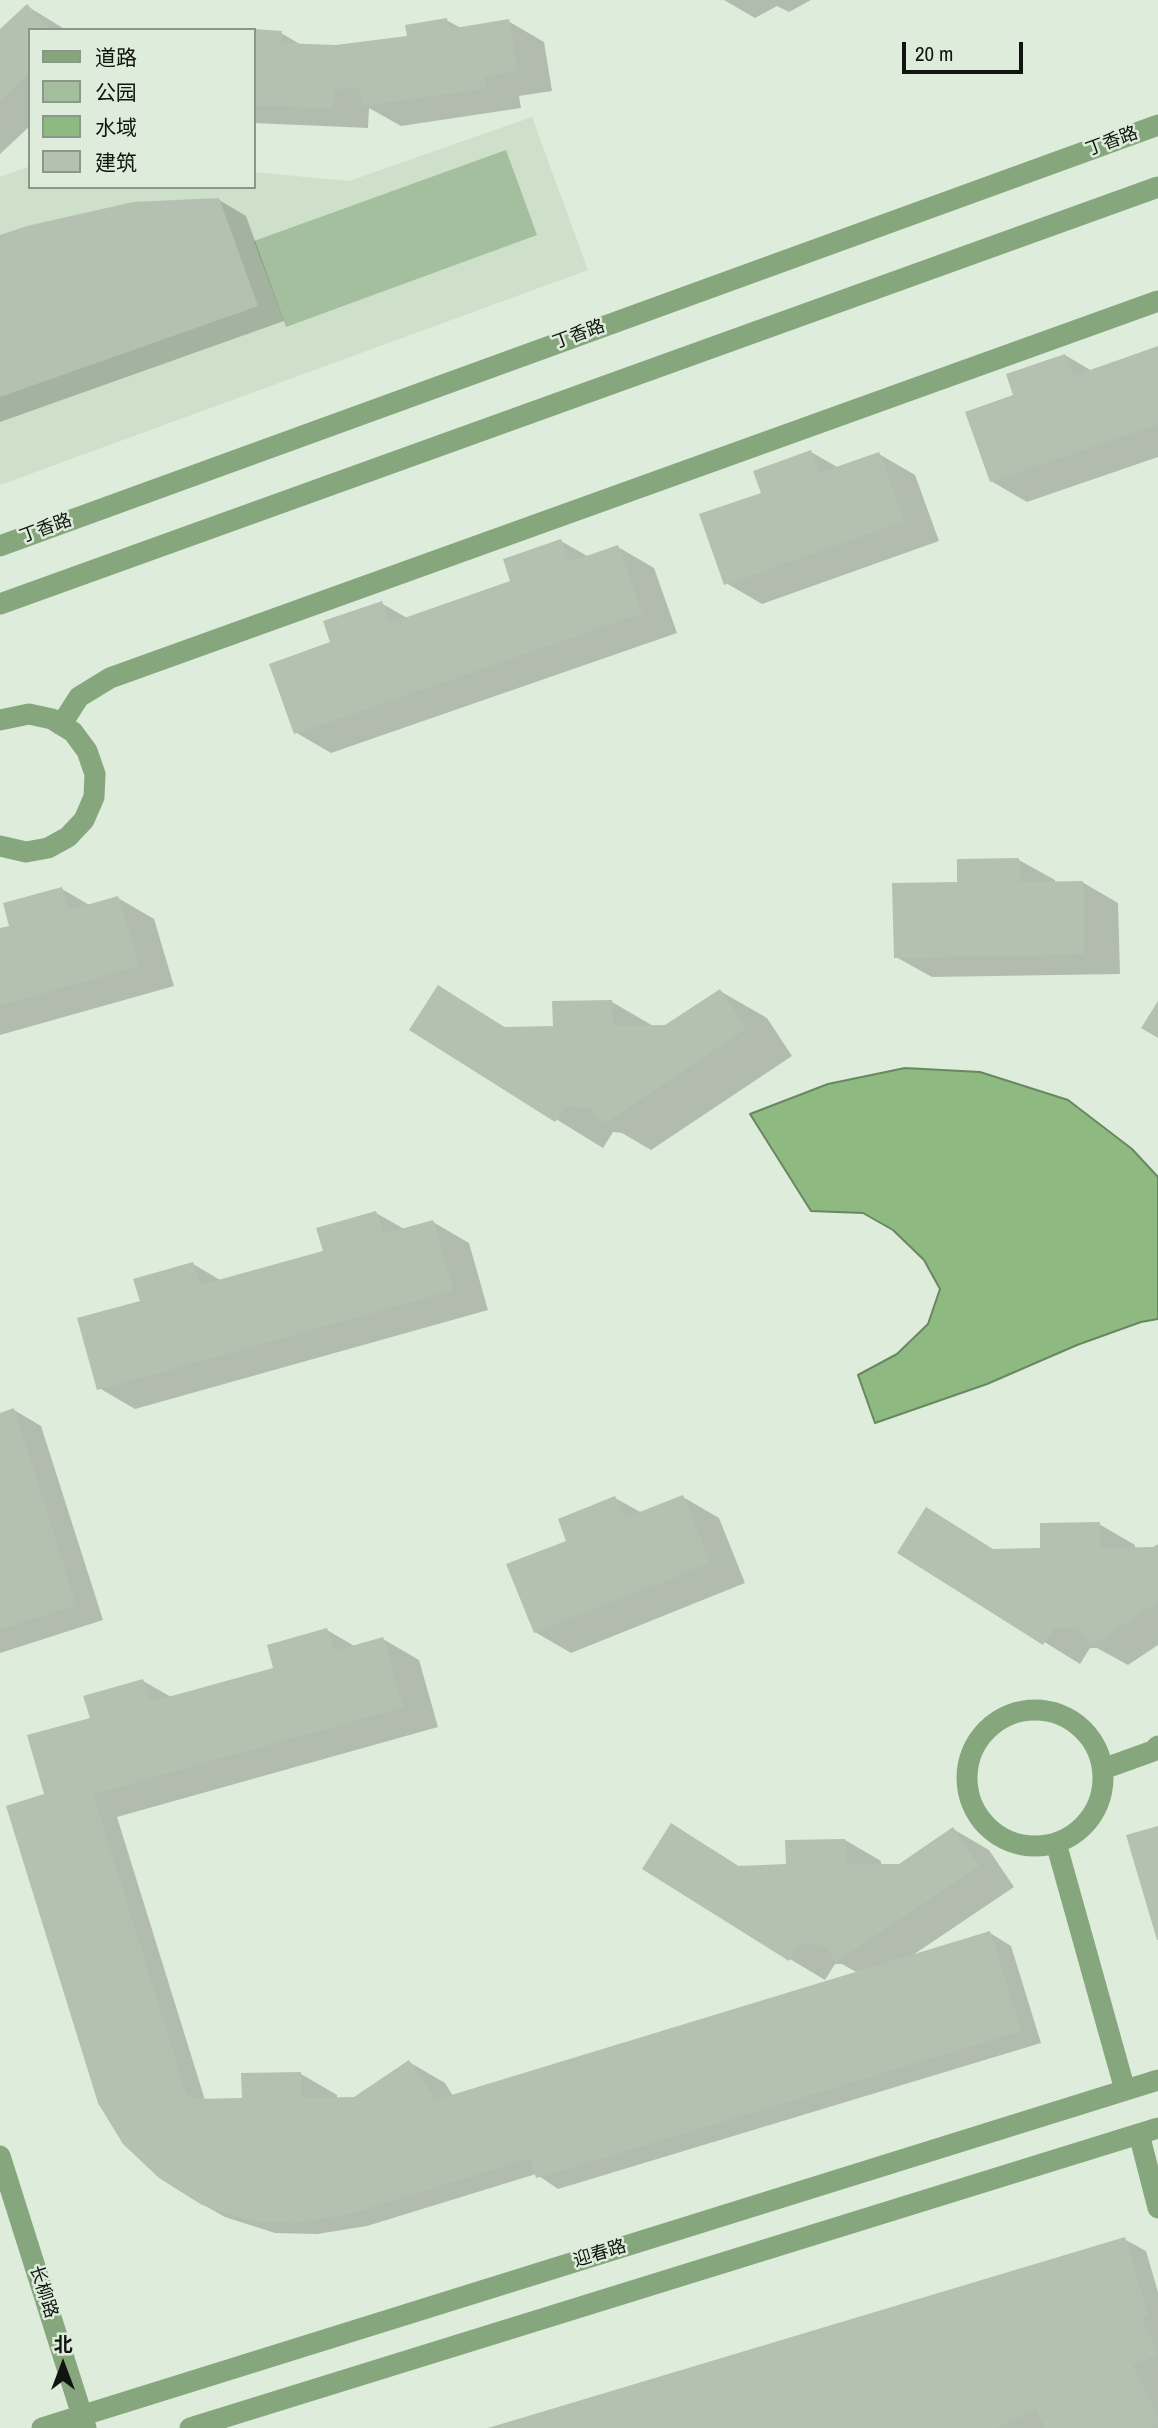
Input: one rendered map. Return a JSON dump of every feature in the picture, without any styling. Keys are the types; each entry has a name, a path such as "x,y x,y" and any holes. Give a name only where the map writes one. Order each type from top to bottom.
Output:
{"street":[{"name":"丁香路","path":"0,546 1158,125"},
{"path":"0,604 1158,187"},
{"path":"61,725 79,697 110,678 1158,301"},
{"path":"0,720 29,714 52,719 73,732 87,751 95,774 94,797 85,820 68,837 48,848 26,852 0,846"},
{"path":"1038,1709 1061,1714 1082,1727 1096,1746 1103,1769 1103,1793 1094,1815 1077,1833 1056,1843 1035,1847 1013,1843 994,1834 979,1819 969,1799 965,1778 969,1757 979,1737 995,1722 1014,1713 1038,1709"},
{"path":"1103,1769 1153,1751 1158,1746"},
{"path":"1056,1843 1125,2090"},
{"name":"迎春路","path":"42,2428 84,2422 1158,2080"},
{"path":"190,2428 1149,2131 1158,2208"},
{"name":"长柳路","path":"0,2157 84,2422"}],"shaded area":[{"path":"532,117 588,270 0,485 0,177 28,167 28,189 256,189 256,172 349,181"}],"green space":[{"path":"506,150 537,235 286,327 254,241"}],"water":[{"path":"905,1068 980,1072 1068,1100 1132,1149 1158,1177 1158,1319 1141,1322 1077,1345 987,1384 875,1423 858,1375 897,1354 928,1324 940,1289 924,1260 893,1230 863,1213 811,1211 750,1114 828,1084"}],"building":[{"path":"27,4 49,28 28,28 28,74 0,100 0,29"},
{"path":"447,18 449,29 509,19 517,71 484,76 486,88 363,106 360,88 334,89 333,108 256,105 256,29 282,31 281,43 336,45 407,36 405,25"},
{"path":"219,198 258,306 0,397 0,235 27,226 133,202"},
{"path":"1158,346 1158,424 990,482 965,412 1013,395 1006,374 1065,354 1073,376"},
{"path":"811,450 819,473 879,452 904,521 724,585 699,514 761,493 753,471"},
{"path":"561,539 569,562 618,545 642,613 294,734 269,664 330,642 323,621 382,601 390,623 510,581 503,559"},
{"path":"1019,858 1020,882 1083,881 1084,954 894,958 892,883 957,882 957,859"},
{"path":"62,887 69,910 118,896 139,966 0,1005 0,928 9,926 3,903"},
{"path":"438,985 504,1027 553,1026 552,1001 612,1000 613,1026 665,1025 720,989 746,1028 603,1124 592,1108 566,1106 555,1122 409,1030"},
{"path":"1158,1001 1158,1038 1141,1028"},
{"path":"376,1211 383,1234 433,1220 453,1290 97,1390 77,1318 140,1301 133,1279 193,1262 200,1285 323,1251 316,1228"},
{"path":"14,1408 76,1605 0,1629 0,1413"},
{"path":"683,1495 710,1563 534,1633 506,1564 566,1541 558,1519 615,1496 624,1518"},
{"path":"926,1507 993,1549 1040,1548 1040,1523 1100,1522 1100,1548 1153,1547 1158,1544 1158,1601 1091,1646 1079,1629 1054,1628 1043,1645 897,1553"},
{"path":"327,1628 334,1651 383,1637 403,1707 93,1794 186,2094 193,2099 242,2098 241,2073 301,2072 301,2098 354,2097 409,2060 435,2100 990,1931 1021,2031 536,2178 530,2158 345,2215 294,2223 252,2221 202,2205 159,2178 123,2144 98,2103 6,1806 44,1794 27,1735 90,1718 83,1696 143,1679 150,1702 273,1668 267,1645"},
{"path":"671,1823 738,1866 786,1864 785,1840 845,1839 846,1864 899,1864 953,1827 979,1866 836,1962 825,1945 799,1944 789,1961 642,1869"},
{"path":"1158,1826 1158,1940 1157,1940 1126,1835"},
{"path":"1125,2237 1148,2315 1141,2318 1158,2354 1133,2365 1158,2418 1158,2424 1150,2428 1045,2428 1036,2409 995,2428 488,2428"}]}
